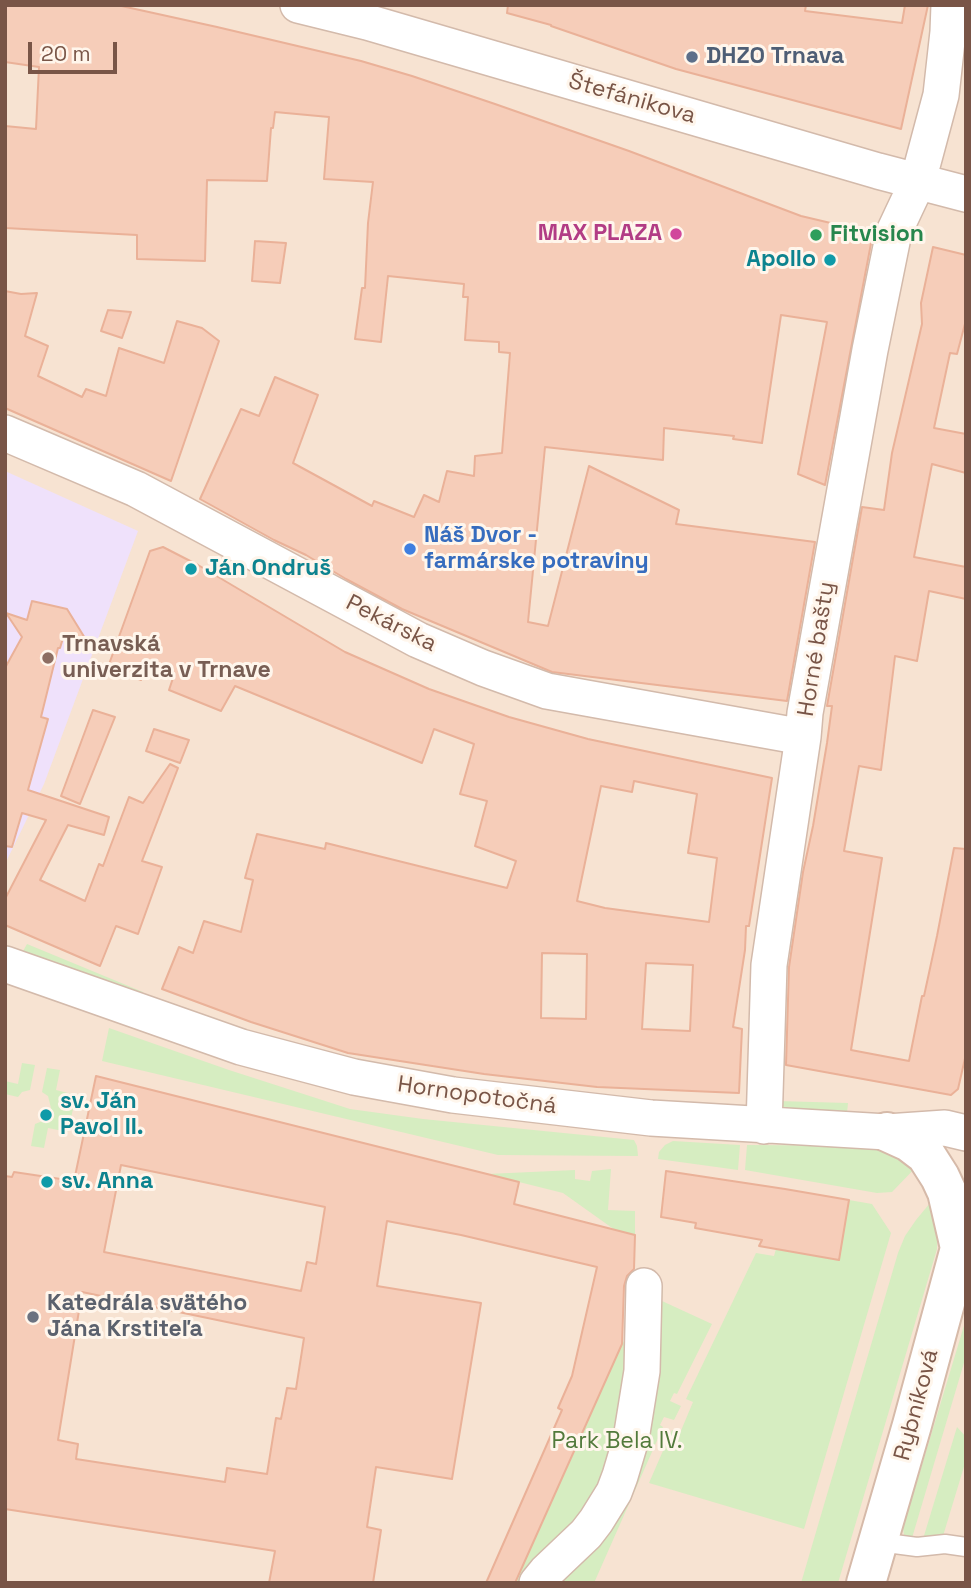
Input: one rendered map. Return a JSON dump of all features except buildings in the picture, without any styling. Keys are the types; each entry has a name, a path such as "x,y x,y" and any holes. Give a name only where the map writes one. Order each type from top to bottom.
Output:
{"street":[{"name":"Štefánikova","path":"298,5 367,22 966,194"},
{"name":"Horné bašty","path":"764,1126 769,965 805,713 870,350 894,232 918,181 941,95 949,5"},
{"name":"Pekárska","path":"5,433 136,489 418,639 483,668 547,691 803,737"},
{"name":"Hornopotočná","path":"5,964 241,1047 354,1077 453,1095 651,1118 887,1132 945,1128 966,1133"},
{"path":"887,1132 909,1142 926,1155 947,1192 963,1237"},
{"name":"Rybníková","path":"866,1583 963,1237"},
{"path":"537,1583 586,1534 614,1492 620,1476 631,1438 642,1371 644,1286"}],"lane":[{"path":"879,1542 918,1547 966,1547"}],"shaded area":[{"path":"5,5 966,5 966,1583 5,1583"},
{"name":"Trnavská univerzita v Trnave","path":"5,471 138,531 44,784 5,864"}],"green space":[{"path":"27,944 143,992 142,1000 22,953"},
{"path":"109,1028 350,1109 634,1140 638,1156 498,1155 102,1061"},
{"path":"22,1063 35,1065 30,1090 22,1092 18,1097 5,1094 5,1081 18,1084"},
{"path":"47,1068 60,1070 56,1090 76,1095 68,1132 48,1128 44,1148 31,1146 35,1124 45,1120 51,1108 48,1096 42,1092"},
{"path":"777,1101 848,1103 847,1113 789,1109"},
{"path":"673,1141 740,1145 738,1170 658,1159 659,1152"},
{"path":"747,1145 900,1146 919,1164 892,1192 877,1193 745,1170"},
{"path":"611,1169 608,1210 635,1211 635,1246 614,1237 615,1230 563,1193 487,1174 575,1170 575,1179 590,1181 592,1171"},
{"path":"935,1197 938,1213 937,1249 838,1583 801,1583 898,1253 905,1236"},
{"path":"849,1200 872,1204 891,1233 804,1529 649,1483 672,1430 680,1433 693,1402 686,1399 756,1253 774,1256 776,1249 839,1259"},
{"name":"Park Bela IV.","path":"644,1286 663,1286 662,1301 712,1324 677,1394 674,1393 670,1401 681,1406 674,1420 664,1417 660,1425 663,1427 594,1583 515,1583 631,1326"},
{"path":"966,1319 966,1356 912,1538 904,1535 903,1528"},
{"path":"957,1427 966,1437 966,1460 943,1536 923,1539"}],"place":[{"name":"DHZO Trnava","path":"692,57"},
{"name":"MAX PLAZA","path":"676,234"},
{"name":"Fitvision","path":"816,235"},
{"name":"Apollo","path":"830,260"},
{"name":"Náš Dvor - farmárske potraviny","path":"410,549"},
{"name":"Ján Ondruš","path":"191,569"},
{"name":"Trnavská univerzita v Trnave","path":"48,658"},
{"name":"sv. Ján Pavol II.","path":"46,1115"},
{"name":"sv. Anna","path":"47,1182"},
{"name":"Katedrála svätého Jána Krstiteľa","path":"33,1317"}]}
